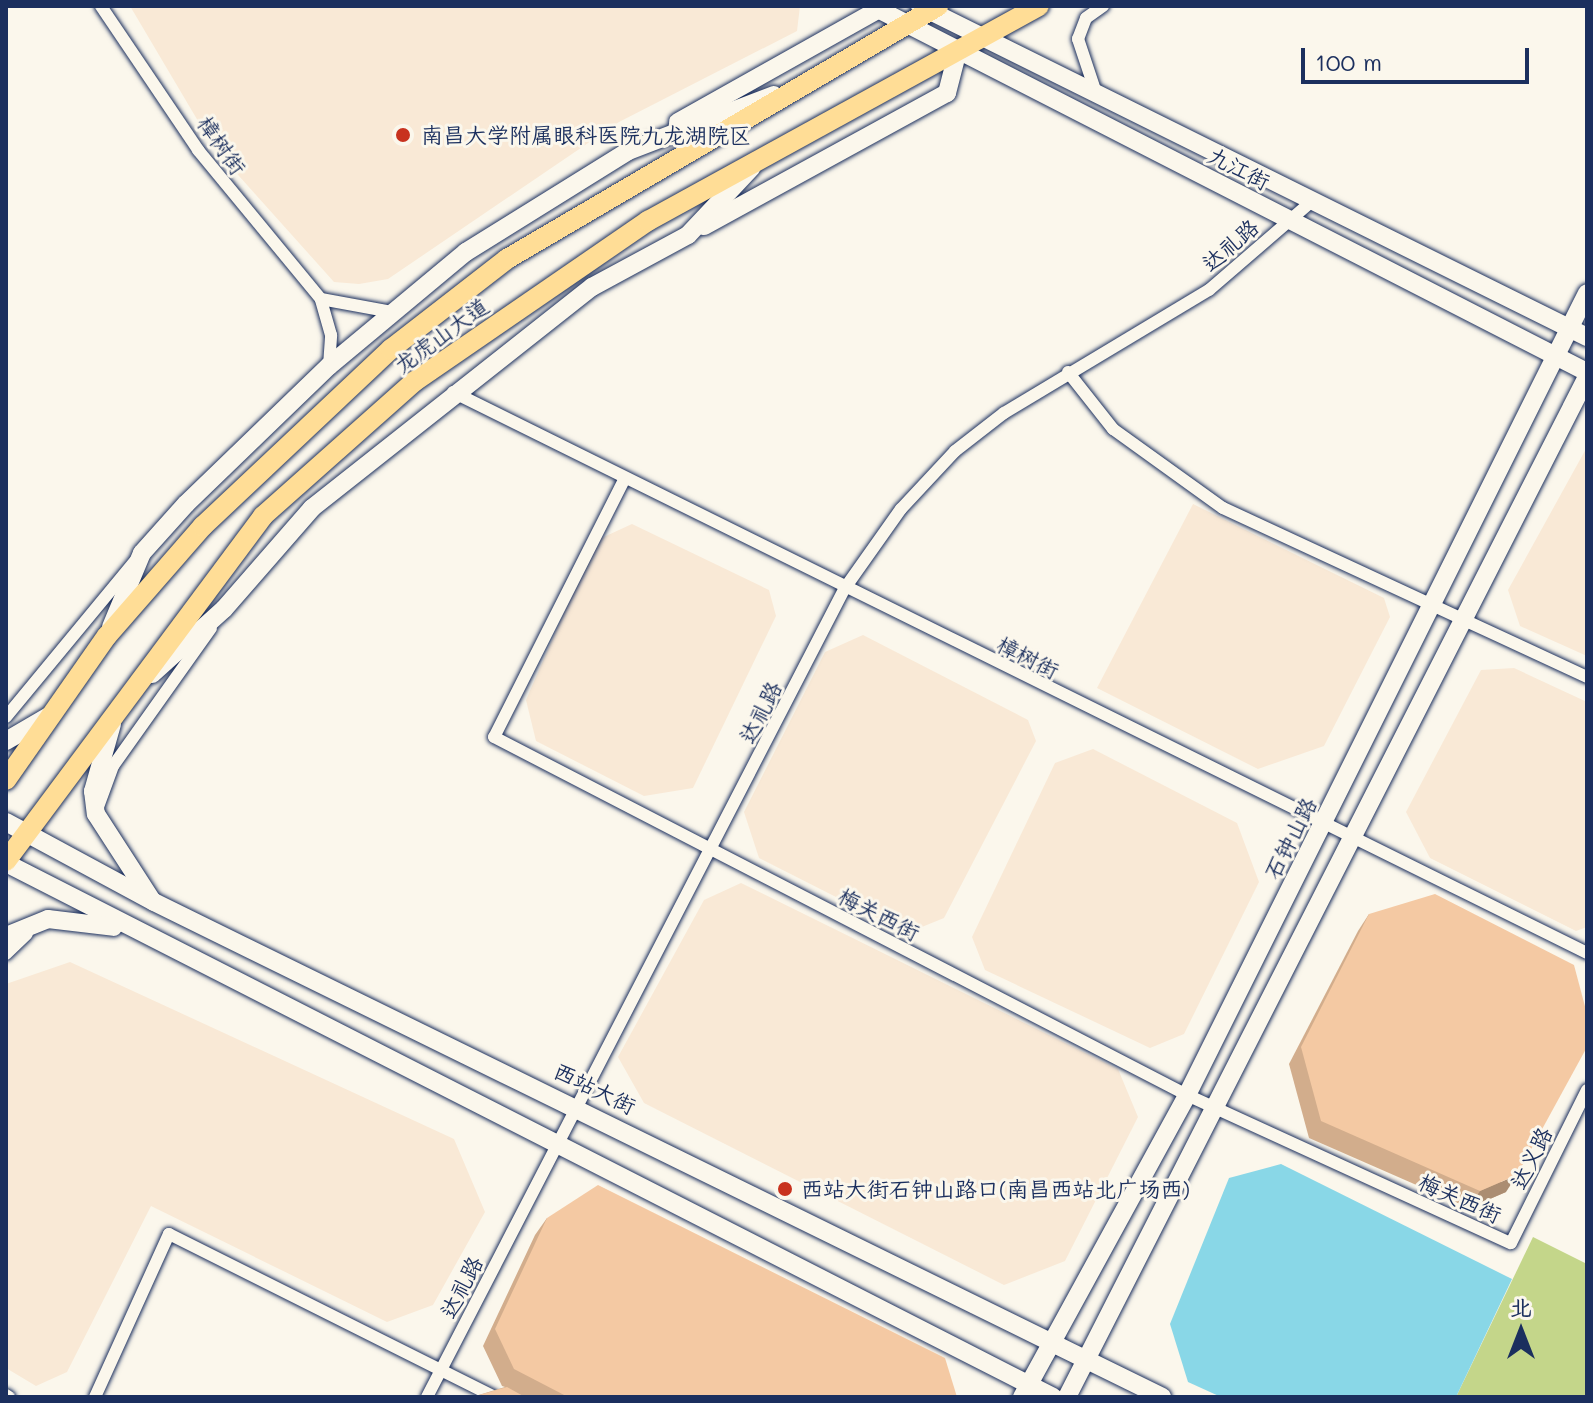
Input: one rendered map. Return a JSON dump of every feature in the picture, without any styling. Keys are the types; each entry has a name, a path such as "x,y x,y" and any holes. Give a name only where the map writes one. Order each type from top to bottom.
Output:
{"main road":[{"name":"龙虎山大道","path":"6,862 15,826 119,704 263,516 415,381 648,221 765,153 957,54 1039,6"},
{"name":"九江街","path":"878,7 901,27 1289,220 1587,374"},
{"path":"107,636 142,553 329,366 392,312 466,252 628,151 878,7"},
{"name":"龙虎山大道","path":"6,780 107,636 203,526 391,349 507,259 780,93 901,27 929,7"},
{"name":"九江街","path":"929,7 981,41 1587,337"},
{"path":"154,902 96,814 98,764 119,704 224,609 312,508 453,392 592,287 947,93 957,54"},
{"path":"628,151 780,93"},
{"path":"688,235 765,153"},
{"name":"石钟山路","path":"1026,1390 1187,1095 1587,293"},
{"path":"1067,1397 1090,1360 1218,1110 1467,620 1587,374"},
{"path":"6,741 49,716"},
{"name":"西站大街","path":"15,826 154,902 576,1105 1054,1340 1162,1397"},
{"path":"6,862 209,970"},
{"path":"6,936 48,919 112,926 559,1139 1026,1390 1053,1397"}],"street":[{"name":"樟树街","path":"101,6 198,150 321,299"},
{"path":"1103,6 1086,18 1079,60 1087,81 1112,106"},
{"name":"达礼路","path":"427,1397 576,1105 712,851 845,588 955,451 1068,372 1209,290 1311,202"},
{"path":"329,366 331,335 321,299 392,312"},
{"path":"1068,372 1113,429 1157,467 1223,508 1587,677"},
{"name":"樟树街","path":"453,392 1352,842 1587,953"},
{"name":"梅关西街","path":"625,478 494,737 1187,1095 1511,1243"},
{"path":"6,717 75,625 142,553"},
{"path":"96,814 113,766 224,609"},
{"path":"6,954 48,919"},
{"name":"达义路","path":"1511,1243 1587,1090"},
{"path":"95,1397 169,1234 494,1397"}],"shaded area":[{"name":"南昌大学附属眼科医院九龙湖院区","path":"130,6 800,6 797,31 619,122 388,279 359,284 334,282 214,148"},
{"path":"1587,447 1587,656 1520,626 1508,590"},
{"path":"1193,504 1384,598 1390,617 1324,746 1258,769 1097,688"},
{"path":"632,524 769,590 776,616 693,788 644,796 536,741 526,700 595,541"},
{"path":"863,635 1028,720 1036,741 944,918 907,933 759,858 744,812 825,652"},
{"path":"1514,668 1587,702 1587,927 1576,931 1430,858 1406,812 1481,670"},
{"path":"1093,749 1237,823 1259,882 1184,1034 1150,1048 985,970 972,937 1055,763"},
{"path":"741,883 1118,1069 1138,1117 1065,1261 1004,1285 644,1103 618,1057 704,900"},
{"path":"70,962 454,1139 485,1212 433,1305 387,1322 151,1206 67,1372 36,1386 6,1368 6,984"}],"green space":[{"path":"1533,1237 1587,1264 1587,1397 1456,1397"}],"water":[{"path":"1281,1164 1512,1279 1456,1397 1221,1397 1188,1382 1170,1324 1229,1178"}],"building":[{"path":"1435,894 1574,965 1587,1014 1587,1047 1517,1175 1480,1191 1321,1121 1301,1047 1369,914"},
{"path":"598,1185 945,1358 957,1397 568,1397 514,1369 495,1329 547,1218"},
{"path":"507,1387 525,1397 472,1397"}],"place":[{"name":"南昌大学附属眼科医院九龙湖院区","path":"403,135"},
{"name":"西站大街石钟山路口(南昌西站北广场西)","path":"785,1189"}]}
